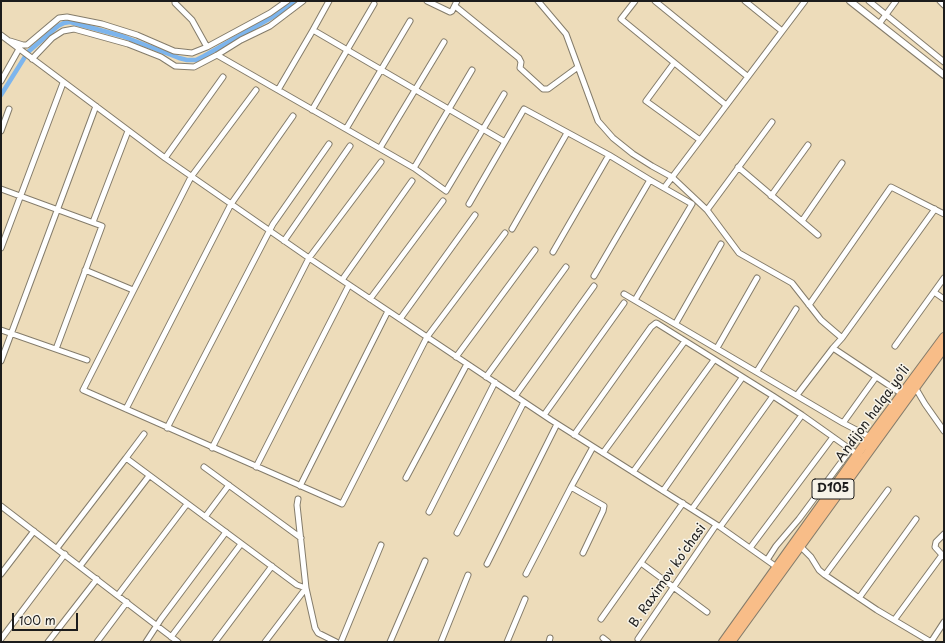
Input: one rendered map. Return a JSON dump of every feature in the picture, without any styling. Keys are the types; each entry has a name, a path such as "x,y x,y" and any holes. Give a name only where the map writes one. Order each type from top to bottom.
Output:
{"highway":[{"name":"Andijon halqa yo‘li","path":"731,642 780,569 854,452 870,437 944,337"},
{"name":"Andijon halqa yo‘li","path":"723,642 780,569 800,546 944,348"}],"street":[{"path":"175,1 175,3 192,20 207,47"},
{"path":"8,41 27,45 59,18 67,17 102,24 138,35 174,51 192,54 270,13 287,1"},
{"path":"30,58 52,38 63,31 74,30 128,44 160,57 175,66 194,67 270,26 303,1"},
{"path":"278,90 329,1"},
{"path":"427,1 450,12 456,4 519,58 521,62 520,68 543,89 548,89 578,67"},
{"path":"538,1 566,34 598,120 614,138 634,154 672,177 707,210 739,253 792,283 821,320 842,338"},
{"path":"635,1 621,19 726,105"},
{"path":"655,1 747,76"},
{"path":"745,1 782,32"},
{"path":"664,188 805,1"},
{"path":"850,1 944,75"},
{"path":"868,1 944,62"},
{"path":"879,24 896,1"},
{"path":"940,1 944,4"},
{"path":"312,110 374,4"},
{"path":"346,129 410,21"},
{"path":"313,30 382,69 504,142"},
{"path":"1,35 63,83 96,106 128,132 284,241 557,424 683,503 780,569"},
{"path":"380,148 444,42"},
{"path":"1,81 20,50"},
{"path":"217,55 414,168 446,191 504,94"},
{"path":"674,63 646,101 700,140"},
{"path":"414,168 472,70"},
{"path":"165,158 223,77"},
{"path":"1,248 63,83"},
{"path":"256,90 191,176 83,390 342,504 427,337 505,233"},
{"path":"1,361 96,106"},
{"path":"469,204 524,108 608,155 692,204 635,300"},
{"path":"1,131 9,109"},
{"path":"126,409 231,204 293,116"},
{"path":"707,210 772,122"},
{"path":"93,222 128,132"},
{"path":"512,229 567,132"},
{"path":"167,428 270,231 329,144"},
{"path":"771,196 808,145"},
{"path":"284,241 350,146"},
{"path":"553,252 608,155"},
{"path":"212,448 309,258 381,162"},
{"path":"802,221 842,164"},
{"path":"738,167 818,235"},
{"path":"594,276 650,180"},
{"path":"342,280 412,181"},
{"path":"809,305 891,188 944,214"},
{"path":"1,189 102,226 56,349"},
{"path":"370,299 443,201"},
{"path":"797,395 842,338 935,209"},
{"path":"400,319 475,215"},
{"path":"676,323 721,244"},
{"path":"456,356 535,250"},
{"path":"486,377 566,267"},
{"path":"85,270 133,290"},
{"path":"717,348 757,278"},
{"path":"895,346 944,278"},
{"path":"256,467 349,285"},
{"path":"515,396 594,286"},
{"path":"934,292 944,299"},
{"path":"624,294 676,323 843,423 870,437"},
{"path":"544,415 624,303"},
{"path":"757,371 796,309"},
{"path":"300,486 388,311"},
{"path":"574,434 651,327 656,323 773,396 854,452 776,546 767,560"},
{"path":"1,330 87,360"},
{"path":"603,453 685,341"},
{"path":"833,348 902,394"},
{"path":"633,472 714,360"},
{"path":"406,478 467,364"},
{"path":"843,423 876,377"},
{"path":"663,491 742,378"},
{"path":"428,512 495,382"},
{"path":"915,387 924,404 944,431"},
{"path":"692,509 773,396"},
{"path":"457,533 524,402"},
{"name":"B. Raximov koʻchasi","path":"638,639 673,587 802,415"},
{"path":"487,564 557,424"},
{"path":"57,548 144,434"},
{"path":"750,548 834,437"},
{"path":"526,574 593,447"},
{"path":"126,458 297,585 306,588"},
{"path":"204,467 300,538"},
{"path":"80,566 149,476"},
{"path":"206,517 229,485"},
{"path":"571,488 604,506 583,553"},
{"path":"825,575 888,490"},
{"path":"298,499 300,538 306,588 315,628 318,633 333,642"},
{"path":"601,619 683,503"},
{"path":"118,595 187,504"},
{"path":"2,507 34,530 178,642"},
{"path":"859,598 916,520"},
{"path":"1,574 34,530"},
{"path":"146,642 158,626 161,619 226,532"},
{"path":"895,619 943,556 934,547 936,542 944,534"},
{"path":"171,637 241,544"},
{"path":"341,642 381,545"},
{"path":"800,546 811,557 819,570 825,575 859,598 931,642 944,622"},
{"path":"1,639 65,554"},
{"path":"390,642 425,561"},
{"path":"640,563 707,612"},
{"path":"215,642 272,566"},
{"path":"441,642 468,575"},
{"path":"48,642 97,579"},
{"path":"265,642 306,588"},
{"path":"507,642 525,598"},
{"path":"97,642 127,602"},
{"path":"603,638 608,642"}],"waterway":[{"path":"1,95 28,52 58,26 64,23 70,22 122,36 179,58 196,60 276,15 295,1"}]}
